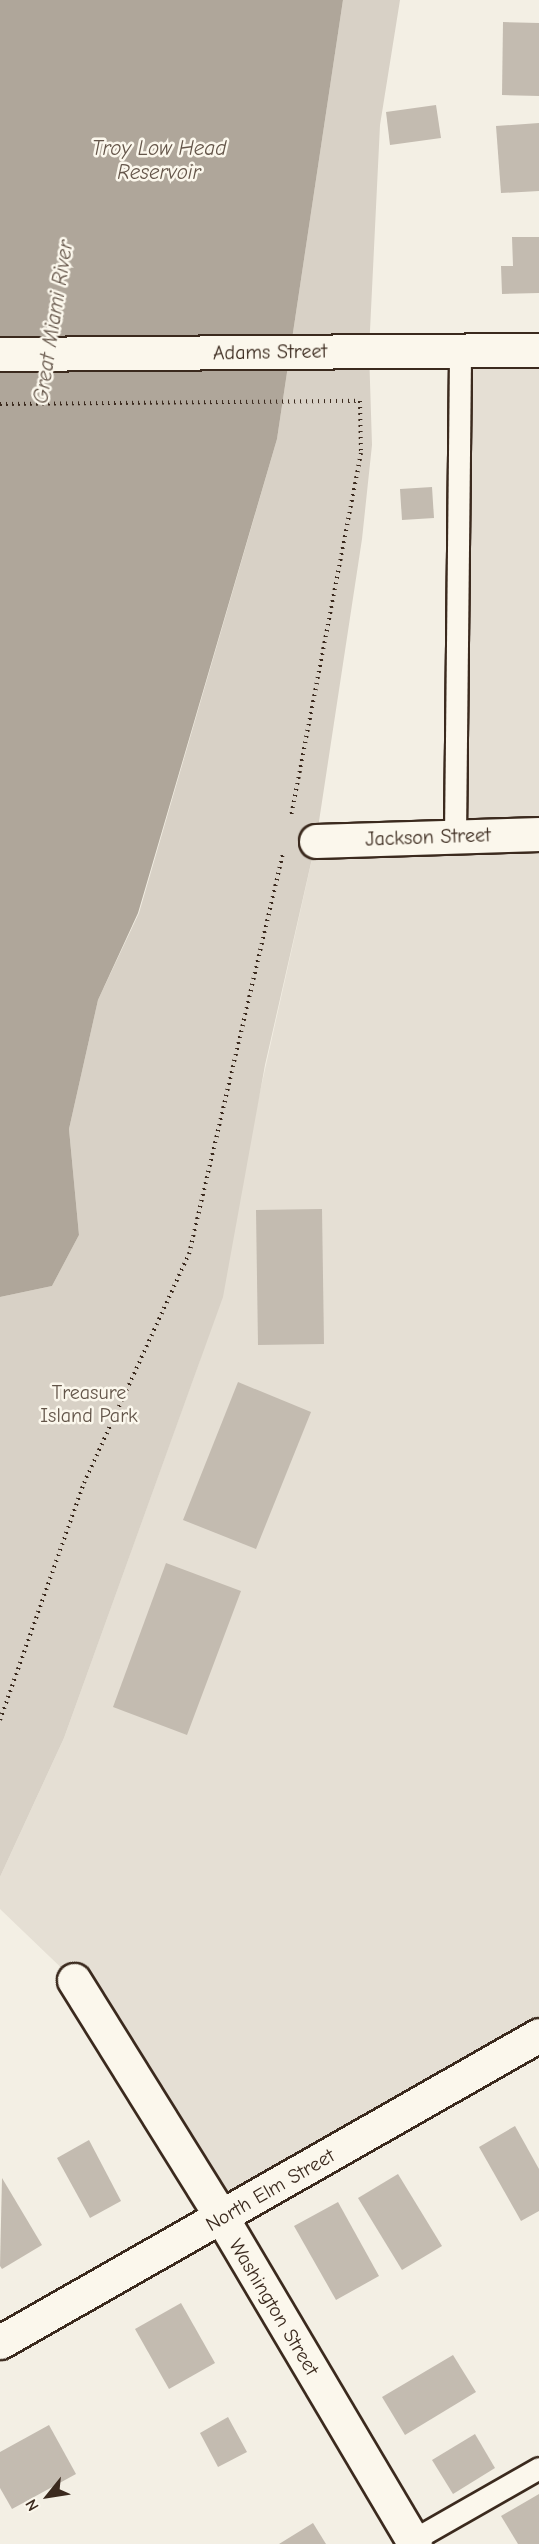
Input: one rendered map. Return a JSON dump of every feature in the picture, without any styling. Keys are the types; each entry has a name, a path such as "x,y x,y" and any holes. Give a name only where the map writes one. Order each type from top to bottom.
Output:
{"street":[{"name":"Adams Street","path":"0,354 539,350"},
{"name":"Jackson Street","path":"303,833 539,834"},
{"name":"Washington Street","path":"74,1980 222,2218 411,2543"},
{"name":"North Elm Street","path":"0,2342 222,2218 539,2035"}],"lane":[{"path":"455,835 460,352"},
{"path":"411,2543 539,2468"}],"path":[{"path":"0,404 360,401 361,453 303,833"},
{"path":"0,1720 84,1483 189,1254 284,849"}],"shaded area":[{"path":"539,350 539,834 455,835 460,352"},
{"path":"539,836 539,2035 222,2218 74,1980 0,1909 0,1877 64,1738 200,1360 316,841"}],"green space":[{"name":"Treasure Island Park","path":"343,0 400,0 380,125 369,351 372,445 362,539 316,841 265,1065 223,1297 64,1738 0,1877 0,1297 52,1286 79,1235 69,1129 98,1000 139,913 277,439"}],"water":[{"name":"Troy Low Head Reservoir","path":"0,0 343,0 277,439 138,913 98,1000 69,1129 79,1235 52,1286 0,1297"}],"building":[{"path":"503,22 539,23 539,96 502,95"},
{"path":"436,105 441,138 390,145 386,112"},
{"path":"539,123 539,191 501,193 496,126"},
{"path":"512,237 539,237 539,293 502,294 501,266 513,266"},
{"path":"432,487 434,518 402,520 400,489"},
{"path":"322,1209 324,1344 258,1345 256,1210"},
{"path":"238,1382 311,1412 256,1549 183,1520"},
{"path":"166,1563 241,1591 187,1735 113,1707"},
{"path":"515,2126 539,2169 539,2211 521,2221 479,2147"},
{"path":"89,2140 121,2201 90,2218 57,2158"},
{"path":"398,2174 442,2246 402,2270 358,2198"},
{"path":"2,2178 42,2245 2,2269 0,2266"},
{"path":"338,2202 379,2276 336,2300 294,2226"},
{"path":"181,2303 215,2363 169,2389 135,2329"},
{"path":"453,2355 476,2392 405,2435 382,2397"},
{"path":"228,2417 247,2452 218,2467 200,2433"},
{"path":"49,2425 76,2474 12,2509 0,2488 0,2452"},
{"path":"475,2434 495,2468 453,2494 432,2460"},
{"path":"539,2494 539,2544 518,2544 501,2516"},
{"path":"313,2523 326,2544 279,2544"}],"water label":[{"name":"Great Miami River","path":"53,322"}]}
